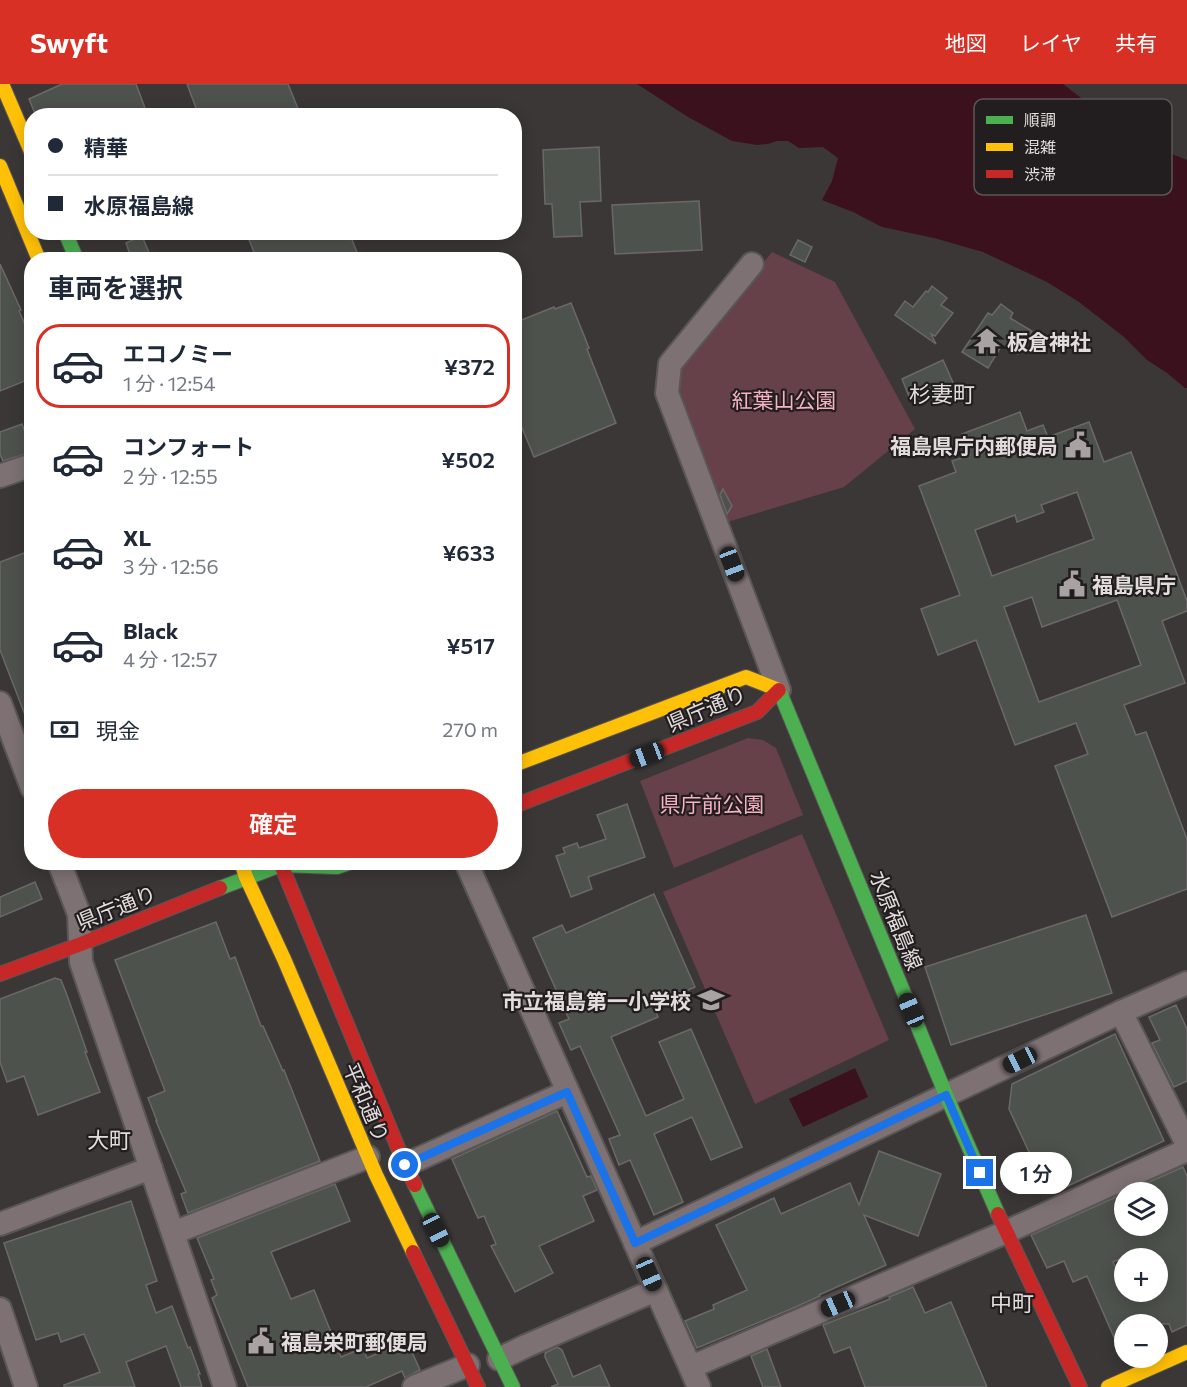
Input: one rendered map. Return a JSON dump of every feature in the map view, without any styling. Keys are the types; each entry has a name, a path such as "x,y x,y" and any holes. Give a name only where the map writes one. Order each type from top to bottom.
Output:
{"main road":[{"path":"2,84 24,135"},
{"path":"0,166 24,224"},
{"name":"県庁通り","path":"522,762 746,677 779,690 757,712 522,803"},
{"name":"水原福島線","path":"779,690 946,1095 1006,1232 1080,1387"},
{"name":"平和通り","path":"244,870 368,1157 478,1387"},
{"name":"県庁通り","path":"0,974 81,944 264,870"},
{"name":"平和通り","path":"284,870 405,1165 513,1387"},
{"path":"1108,1387 1187,1352"}],"street":[{"path":"752,264 670,364 667,393 779,690"},
{"path":"0,476 24,468"},
{"path":"0,703 24,767"},
{"path":"62,870 78,914 81,962 225,1387"},
{"path":"470,870 695,1377 1187,1150"},
{"path":"635,1243 1121,1012 1187,983"},
{"path":"1121,1012 1187,1144"},
{"path":"405,1165 567,1092"},
{"path":"173,1233 368,1157"},
{"path":"0,1224 151,1168"},
{"path":"499,1359 656,1290"},
{"path":"0,1309 26,1387"},
{"path":"414,1387 468,1365"}],"green space":[{"name":"紅葉山公園","path":"772,252 835,282 915,429 844,487 724,523 676,393 680,368"},
{"name":"県庁前公園","path":"748,738 763,740 776,748 803,815 674,868 640,781"},
{"path":"802,834 889,1040 755,1104 663,892"}],"shaded area":[{"path":"637,84 1063,84 1082,99 974,99 974,195 1172,195 1172,154 1187,160 1187,388 1147,360 1124,337 1079,302 1047,282 983,252 934,238 882,227 822,200 832,181 838,158 823,147 799,148 788,141 757,145 732,141 688,117"},
{"path":"855,1068 868,1097 803,1127 789,1099"}],"building":[{"path":"62,84 136,84 145,108 33,108 29,99"},
{"path":"187,84 288,84 298,108 196,108"},
{"path":"599,147 601,201 580,202 582,236 554,237 552,204 545,204 543,150"},
{"path":"699,201 702,250 615,254 612,205"},
{"path":"133,240 144,240 149,252 129,252 126,243"},
{"path":"249,240 352,240 357,252 254,252"},
{"path":"798,240 812,247 805,262 790,255"},
{"path":"0,264 21,310 19,311 24,322 24,381 0,391"},
{"path":"932,286 947,298 941,305 953,313 935,336 931,334 936,344 895,315 905,301 913,307"},
{"path":"571,303 616,423 534,457 522,428 522,320 554,307 555,309"},
{"name":"板倉神社","path":"1001,304 1013,313 1010,318 1032,331 1018,354 1002,345 988,368 962,352 988,313 992,315"},
{"path":"943,360 955,387 938,394 935,389 910,399 902,379"},
{"name":"福島県庁","path":"1020,412 1027,431 1043,425 1048,437 1089,422 1104,462 1131,452 1187,601 1187,611 1162,621 1185,683 1124,705 1136,735 1146,732 1187,839 1187,889 1112,917 1055,766 1088,754 1076,723 1015,745 976,640 938,655 921,609 960,595 919,486 956,472 952,461 970,455 962,434","holes":["1077,492 1094,539 992,576 975,530 1015,515 1017,522 1044,512 1041,505","1032,597 1042,627 1117,600 1141,665 1039,702 1004,607"]},
{"path":"22,424 24,454 3,461 0,454 0,432"},
{"path":"723,489 732,506 727,514 720,495"},
{"path":"24,553 24,712 0,650 0,562"},
{"path":"627,804 645,857 588,877 592,889 571,897 556,856 565,853 563,848 577,843 579,848 606,839 597,815"},
{"path":"35,882 42,899 0,917 0,897"},
{"path":"654,894 695,987 653,1005 658,1017 611,1037 646,1116 684,1099 659,1042 691,1029 742,1147 711,1160 692,1117 654,1134 683,1202 654,1215 630,1160 619,1165 609,1139 620,1135 580,1046 571,1050 559,1023 569,1019 533,938 562,925 566,933"},
{"path":"1086,915 1112,993 951,1045 925,967"},
{"path":"216,922 230,959 235,957 261,1026 284,1070 320,1161 188,1213 181,1194 186,1192 148,1098 165,1091 115,960"},
{"path":"55,978 61,980 67,995 100,1092 38,1115 24,1076 7,1082 0,1062 0,999"},
{"path":"1176,1005 1187,1029 1187,1081 1174,1087 1152,1043 1160,1040 1149,1017"},
{"path":"1115,1034 1164,1141 1055,1192 1048,1177 1042,1180 1009,1109 1012,1084"},
{"path":"557,1111 587,1177 591,1176 597,1190 583,1196 594,1221 539,1246 553,1273 515,1292 491,1246 496,1244 484,1216 478,1218 452,1159"},
{"path":"879,1151 941,1174 918,1236 864,1215 886,1265 791,1309 697,1348 685,1321 714,1309 713,1305 747,1290 716,1225 774,1198 781,1214 850,1183 859,1205"},
{"path":"1183,1167 1187,1176 1187,1325 1172,1332 1168,1324 1168,1314 1114,1314 1114,1337 1087,1276 1073,1282 1064,1261 1047,1268 1031,1235 1114,1198 1114,1236 1168,1236 1168,1182 1149,1182"},
{"path":"335,1184 350,1221 271,1252 291,1299 314,1290 341,1357 363,1348 367,1358 407,1341 420,1370 405,1378 402,1371 366,1387 248,1387 212,1298 217,1295 211,1280 214,1279 197,1238"},
{"path":"131,1201 157,1281 146,1285 156,1313 172,1306 200,1374 198,1374 202,1387 181,1387 166,1346 126,1362 135,1387 64,1387 64,1385 100,1372 84,1334 61,1342 58,1333 36,1340 4,1243"},
{"path":"913,1287 925,1313 951,1302 987,1387 865,1387 850,1347 834,1353 823,1325 890,1299 889,1297"},
{"path":"557,1347 562,1350 573,1377 600,1365 610,1387 551,1387 558,1384 545,1353"},
{"path":"767,1349 781,1387 763,1387 751,1356"}],"traffic: fast":[{"path":"68,240 74,252"},
{"path":"779,690 946,1095 998,1214"},
{"path":"220,888 268,870"},
{"path":"415,1185 513,1387"}],"traffic: slow":[{"path":"2,84 24,135"},
{"path":"0,166 24,224"},
{"path":"31,240 36,252"},
{"path":"522,762 746,677 779,690"},
{"path":"244,870 376,1175 413,1252"},
{"path":"1108,1387 1187,1352"}],"traffic: jam":[{"path":"522,803 757,712 779,690"},
{"path":"283,870 415,1185"},
{"path":"0,974 220,888"},
{"path":"998,1214 1080,1387"},
{"path":"413,1252 478,1387"}],"place":[{"name":"板倉神社","path":"987,341"},
{"name":"福島県庁内郵便局","path":"1078,445"},
{"name":"福島県庁","path":"1072,584"},
{"name":"市立福島第一小学校","path":"711,1000"},
{"name":"福島栄町郵便局","path":"261,1341"}],"district":[{"name":"杉妻町","path":"942,393"},
{"name":"大町","path":"109,1139"},
{"name":"中町","path":"1012,1302"}],"route":[{"path":"405,1165 567,1092 635,1243 946,1095 980,1173"}]}
